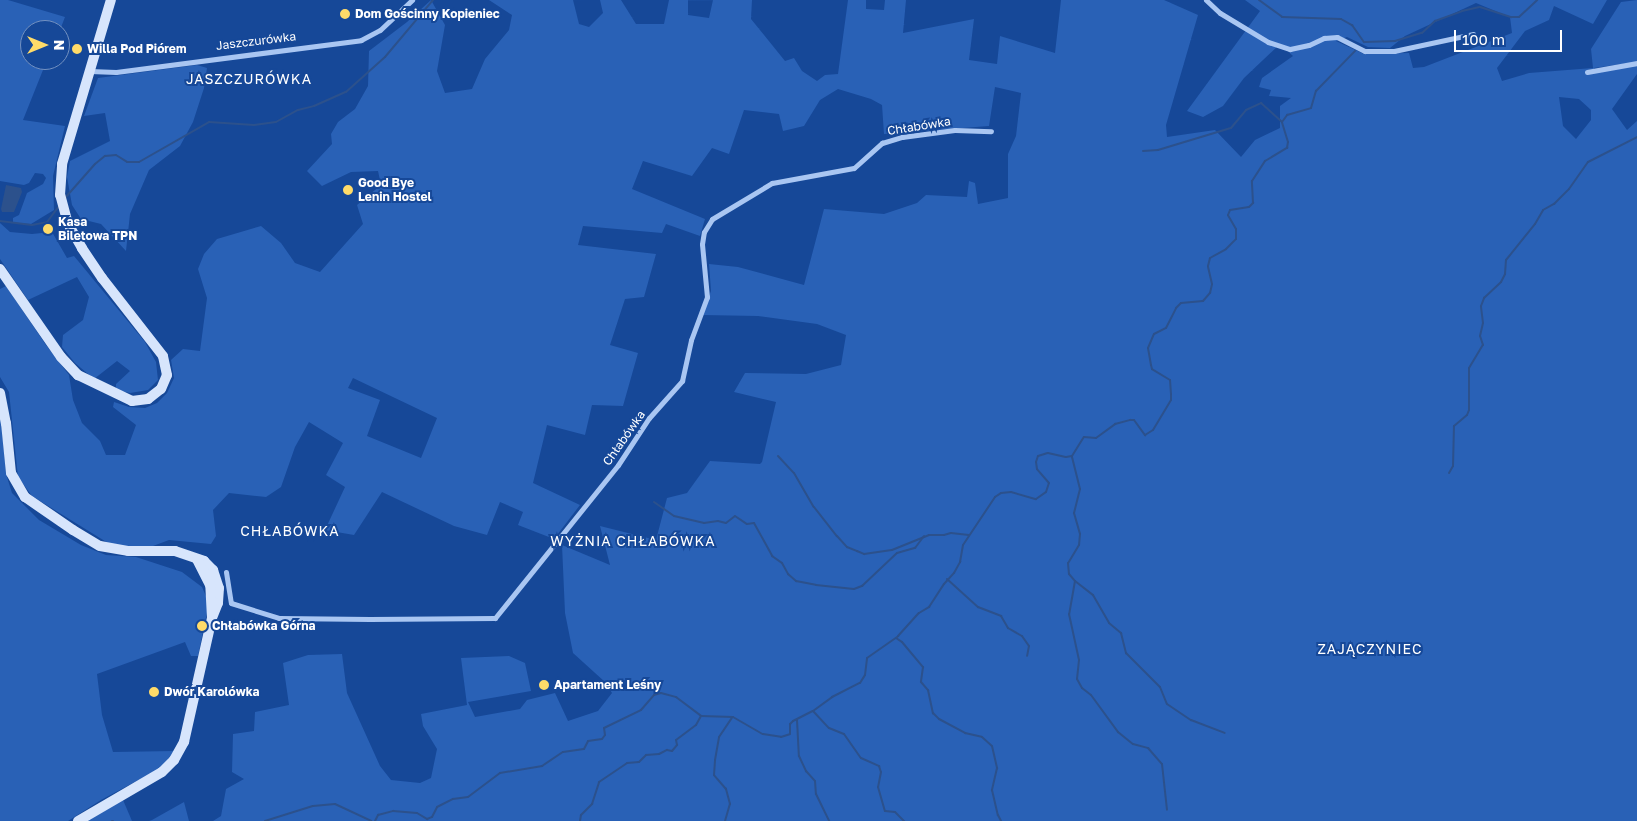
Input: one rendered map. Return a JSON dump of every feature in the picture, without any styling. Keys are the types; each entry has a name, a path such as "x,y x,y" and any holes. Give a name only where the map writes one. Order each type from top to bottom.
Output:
{"street":[{"path":"0,270 57,351 78,375 130,401 147,400 158,394 167,375 164,358 102,278 78,241 64,211 59,186 62,164 111,0"},
{"name":"Jaszczurówka","path":"89,71 116,72 357,41 380,30 412,0"},
{"path":"1206,0 1220,13 1268,42 1290,49 1308,45 1324,38 1337,37 1365,51 1394,51 1473,34"},
{"path":"1587,72 1637,63"},
{"name":"Chłabówka","path":"226,572 231,603 279,618 370,620 495,618 618,465 649,418 682,382 691,340 707,297 702,244 704,232 712,219 772,183 854,168 882,143 955,130 991,131"},
{"path":"0,392 11,473 19,489 28,500 72,530 100,546 128,551 175,551 187,554 197,560 204,560 210,566 218,582 219,597 212,618 187,734 176,757 155,776 78,821"}],"shaded area":[{"path":"0,0 8,0 65,17 64,20 20,20 20,70 43,70 23,120 65,126 53,176 54,210 31,224 13,223 13,218 19,215 27,193 43,184 46,178 43,174 35,173 29,183 24,185 0,181"},
{"path":"431,0 445,25 437,71 445,93 472,89 485,59 509,30 512,15 489,0 573,0 579,24 589,27 603,13 600,0 621,0 636,24 664,24 669,0 688,0 688,15 709,18 713,0 752,0 751,19 785,61 794,58 802,71 817,81 825,75 838,74 848,0 866,0 866,9 884,10 885,0 906,0 903,33 974,19 969,60 997,64 1000,36 1055,53 1061,0 1164,0 1198,15 1166,125 1167,137 1215,130 1241,157 1255,140 1280,128 1280,106 1291,98 1269,96 1271,90 1259,87 1262,78 1293,56 1280,44 1244,78 1223,106 1203,117 1187,111 1260,11 1245,0 1607,0 1593,24 1554,6 1549,20 1525,31 1497,68 1502,81 1529,73 1593,68 1591,49 1621,2 1637,0 1637,74 1612,109 1627,130 1637,121 1637,821 213,821 221,816 226,789 244,779 232,772 233,734 254,731 255,712 289,705 283,663 308,655 342,654 347,693 380,766 391,780 420,783 431,778 437,749 423,726 421,714 467,705 461,658 509,656 525,663 531,691 468,702 475,717 520,709 527,700 555,693 568,721 598,711 612,693 605,682 573,653 565,613 562,545 610,565 600,526 656,540 667,498 687,493 710,461 760,464 762,462 776,402 734,392 745,373 806,374 841,365 846,335 817,324 758,316 702,315 711,291 709,264 738,267 804,285 824,209 884,214 917,203 926,195 967,197 969,181 975,183 978,204 1008,198 1008,154 1016,136 1021,93 995,87 989,126 884,134 882,105 871,99 838,89 820,100 804,126 783,131 779,114 744,110 729,154 712,148 692,176 643,161 632,189 705,219 700,236 666,224 662,233 583,226 578,245 656,254 644,297 625,299 610,345 638,353 623,406 592,405 585,435 547,425 533,483 580,505 554,539 518,525 523,512 500,502 487,535 454,526 382,492 354,535 325,530 345,487 326,475 343,443 309,422 295,447 281,487 266,497 229,493 213,510 216,536 211,544 169,540 153,546 129,547 108,543 32,496 18,477 9,392 0,377 0,289 6,286 69,375 73,400 82,423 100,441 106,455 125,455 136,425 113,407 114,402 129,407 145,408 157,403 167,393 174,378 171,360 183,349 200,351 207,298 198,269 204,254 217,239 261,226 281,243 295,263 320,272 363,224 357,205 381,185 378,171 351,172 322,186 307,171 332,144 331,134 338,122 355,109 368,86 369,51 407,22","holes":["1476,3 1510,17 1512,33 1424,67 1413,68 1409,53 1364,54 1336,41 1347,37 1368,47 1390,48 1405,36","1636,62 1632,66 1594,73 1594,68","1559,97 1579,99 1591,110 1591,120 1576,139 1563,126","353,378 437,418 421,458 367,436 380,400 348,388"]},
{"path":"197,65 207,68 204,88 193,122 180,146 149,170 130,214 126,251 101,224 81,219 72,205 67,177 70,161 110,141 105,113 84,116 98,78"},
{"path":"6,185 21,188 22,192 14,212 2,212 1,209"},
{"path":"0,223 10,232 32,234 52,232 67,258 74,256 145,342 156,362 158,380 148,390 130,393 116,390 116,384 130,371 117,361 94,379 75,363 62,347 63,335 83,320 89,297 77,277 28,300 0,259"},
{"path":"0,407 6,474 12,493 39,520 81,545 106,555 136,557 182,572 202,587 209,603 198,656 191,656 185,642 97,674 102,715 113,752 175,751 161,768 101,800 68,821 0,821"},
{"path":"123,800 132,821 87,821"},
{"path":"184,802 189,821 149,821 152,820"}],"waterway":[{"path":"65,198 95,164 105,156 116,155 127,162 139,162 209,122 254,125 276,122 298,110 314,106 346,92 385,57 433,0"},
{"path":"1259,0 1282,17 1341,19 1352,25 1364,42 1395,41 1422,33 1435,21 1462,11 1480,7 1511,17 1519,17 1537,0"},
{"path":"375,821 378,815 393,811 417,813 427,819 432,817 437,807 453,799 468,797 500,773 542,766 563,752 584,749 588,741 602,739 605,735 604,728 641,710 654,695 661,693 676,697 701,716 733,717 763,734 781,737 790,734 790,724 793,721 813,711 832,697 860,683 865,675 867,658 898,636 919,613 929,607 944,584 954,573 960,562 963,545 995,497 1001,493 1011,492 1036,499 1046,492 1049,483 1037,469 1036,462 1038,456 1048,453 1066,457 1072,456 1084,437 1096,438 1115,424 1130,420 1134,420 1145,435 1153,430 1171,400 1170,380 1152,369 1148,348 1154,334 1166,328 1176,308 1181,303 1203,301 1210,293 1212,284 1208,266 1210,258 1226,249 1236,239 1236,229 1228,215 1230,210 1249,207 1253,203 1252,181 1265,161 1287,148 1288,142 1282,122 1287,115 1311,108 1316,91 1355,51"},
{"path":"1143,151 1158,150 1231,128 1246,110 1261,103 1282,122"},
{"path":"1449,473 1453,466 1454,426 1467,415 1469,410 1469,368 1483,345 1480,336 1483,323 1481,306 1484,298 1501,282 1505,274 1506,260 1535,224 1543,210 1554,204 1569,189 1588,162 1637,137"},
{"path":"0,221 32,225 47,222 59,206"},
{"path":"778,456 794,473 814,507 847,547 864,554 892,550 929,535 951,533 969,535"},
{"path":"1072,457 1080,489 1074,513 1080,534 1079,545 1068,563 1069,574 1075,581 1069,614 1079,660 1077,679 1082,688 1091,695 1118,732 1133,744 1148,748 1162,764 1167,810"},
{"path":"654,502 674,516 704,523 718,521 726,523 735,516 747,524 754,523 772,556 782,563 788,574 796,581 816,585 854,589 862,586 897,553 915,548 924,536"},
{"path":"947,579 978,607 1001,616 1008,628 1022,636 1029,646 1027,656"},
{"path":"1075,581 1093,595 1109,623 1121,633 1126,653 1160,687 1167,704 1191,720 1225,733"},
{"path":"896,638 902,642 923,667 921,682 928,690 933,713 939,719 965,733 982,737 992,746 997,768 992,790 1001,821"},
{"path":"813,711 829,728 844,734 861,758 879,766 881,772 878,787 885,811 895,812 904,821"},
{"path":"580,821 581,815 592,804 599,782 627,763 639,762 646,755 659,754 667,750 672,751 677,745 676,740 696,725 701,716"},
{"path":"725,821 730,804 726,789 714,775 715,760 719,737 732,718"},
{"path":"797,720 799,756 806,771 815,781 816,794 829,821"},
{"path":"265,821 313,806 335,804 371,821"}],"place":[{"name":"Dom Gościnny Kopieniec","path":"345,14"},
{"name":"Willa Pod Piórem","path":"77,49"},
{"name":"Good Bye Lenin Hostel","path":"348,190"},
{"name":"Kasa Biletowa TPN","path":"48,229"},
{"name":"Chłabówka Górna","path":"202,626"},
{"name":"Apartament Leśny","path":"544,685"},
{"name":"Dwór Karolówka","path":"154,692"}],"district":[{"name":"JASZCZURÓWKA","path":"249,79"},
{"name":"CHŁABÓWKA","path":"290,531"},
{"name":"WYŻNIA CHŁABÓWKA","path":"633,541"},
{"name":"ZAJĄCZYNIEC","path":"1370,649"}]}
